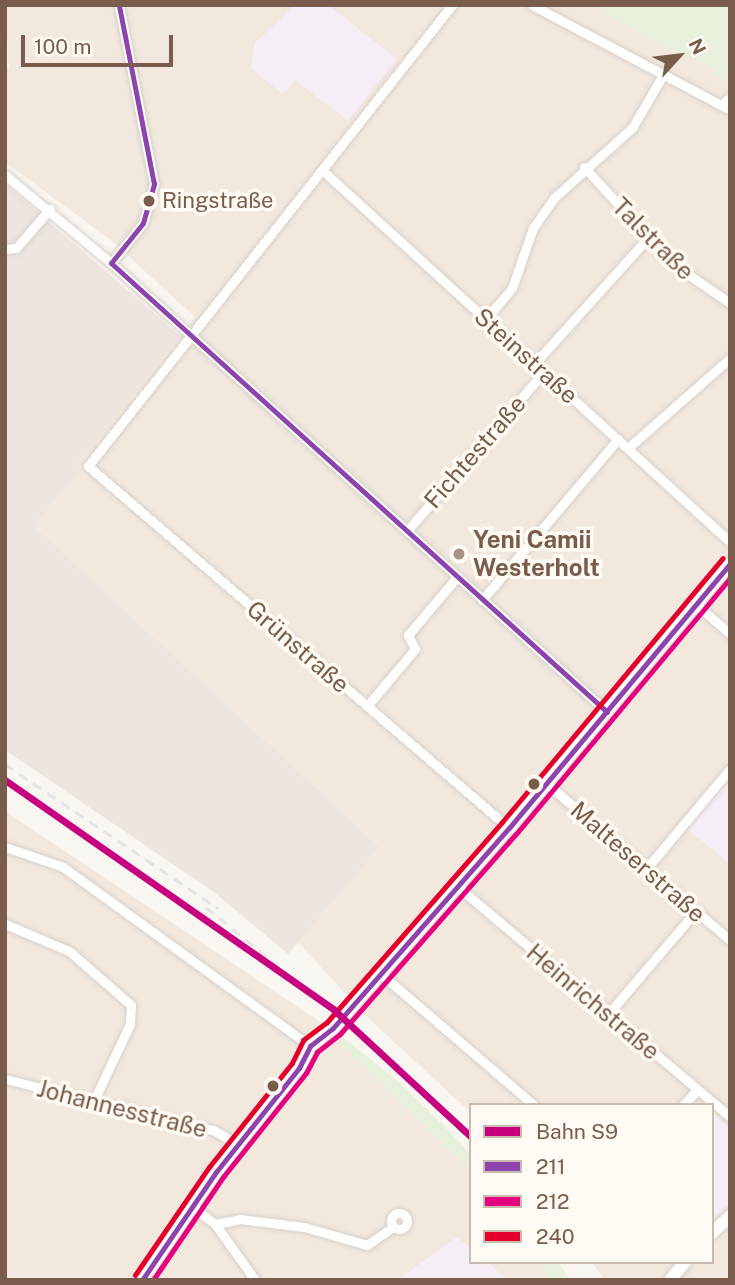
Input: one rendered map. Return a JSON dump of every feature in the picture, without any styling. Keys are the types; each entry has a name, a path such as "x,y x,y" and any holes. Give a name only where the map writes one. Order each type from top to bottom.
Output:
{"street":[{"path":"111,263 143,223 154,184 120,5"},
{"path":"190,336 452,5"},
{"path":"533,5 725,108 730,97"},
{"path":"485,320 512,288 533,228 584,167 632,128 663,75"},
{"name":"Talstraße","path":"584,167 647,239 701,286 730,303"},
{"name":"Steinstraße","path":"322,170 730,542"},
{"path":"5,175 50,209 111,263 607,712"},
{"path":"5,249 16,248 50,209"},
{"path":"534,364 647,239"},
{"name":"Grünstraße","path":"190,336 88,466 509,828"},
{"path":"628,448 730,358"},
{"name":"Fichtestraße","path":"407,531 543,373"},
{"path":"482,600 618,439"},
{"path":"142,1280 237,1144 299,1068 310,1046 381,974 509,828 730,564"},
{"path":"367,706 415,649 408,635 457,577"},
{"path":"696,604 730,634"},
{"path":"646,869 730,769"},
{"name":"Malteserstraße","path":"546,783 730,940"},
{"path":"5,846 63,867 310,1046"},
{"name":"Heinrichstraße","path":"457,886 713,1103"},
{"path":"608,1014 696,911"},
{"path":"5,924 68,951 131,1005 130,1024 94,1100"},
{"path":"381,974 532,1103"},
{"name":"Johannesstraße","path":"5,1079 213,1130 237,1144"},
{"path":"685,1103 697,1090"},
{"name":"Heinrichstraße","path":"714,1104 730,1117"},
{"path":"192,1207 215,1224 255,1280"},
{"path":"714,1231 730,1216"},
{"path":"215,1224 240,1219 304,1227 367,1245 393,1227"},
{"path":"670,1280 683,1264"}],"shaded area":[{"path":"5,5 730,5 730,1280 605,1280 593,1264 714,1264 714,1103 469,1103 469,1111 364,1014 298,942 380,847 34,526 79,471 74,466 195,317 112,241 5,162 5,69 9,68"},
{"path":"295,5 328,5 397,59 348,121 295,80 283,94 251,68 255,43"},
{"path":"5,184 180,336 75,466 79,471 34,526 380,847 288,954 214,892 5,750"},
{"path":"730,778 730,864 687,829"},
{"path":"5,811 344,1038 340,1043 469,1169 469,1264 541,1264 551,1280 5,1280"},
{"path":"714,1114 730,1128 730,1203 714,1217"},
{"path":"457,1237 469,1246 469,1264 489,1264 508,1280 397,1280"}],"green space":[{"path":"592,5 730,5 730,79 726,82 709,66 660,45"},
{"path":"344,1038 400,1083 469,1153 469,1169 340,1043"},
{"path":"541,1264 559,1264 570,1280 551,1280"}],"railway":[{"path":"5,764 219,909"},
{"path":"206,907 290,976"}],"rail line":[{"name":"S9","path":"5,780 333,1009 469,1135"}],"transit line":[{"name":"211","path":"111,263 143,223 154,184 119,5"},
{"name":"211","path":"111,263 607,712"},
{"name":"240","path":"135,1275 209,1167 292,1063 303,1040 327,1022 502,822 723,558"},
{"name":"211","path":"142,1280 216,1172 299,1068 310,1046 333,1028 509,828 730,564"},
{"name":"212","path":"153,1280 223,1177 306,1073 317,1052 340,1034 516,834 730,578"}],"place":[{"name":"Ringstraße","path":"149,201"},
{"name":"Yeni Camii Westerholt","path":"459,554"}]}
